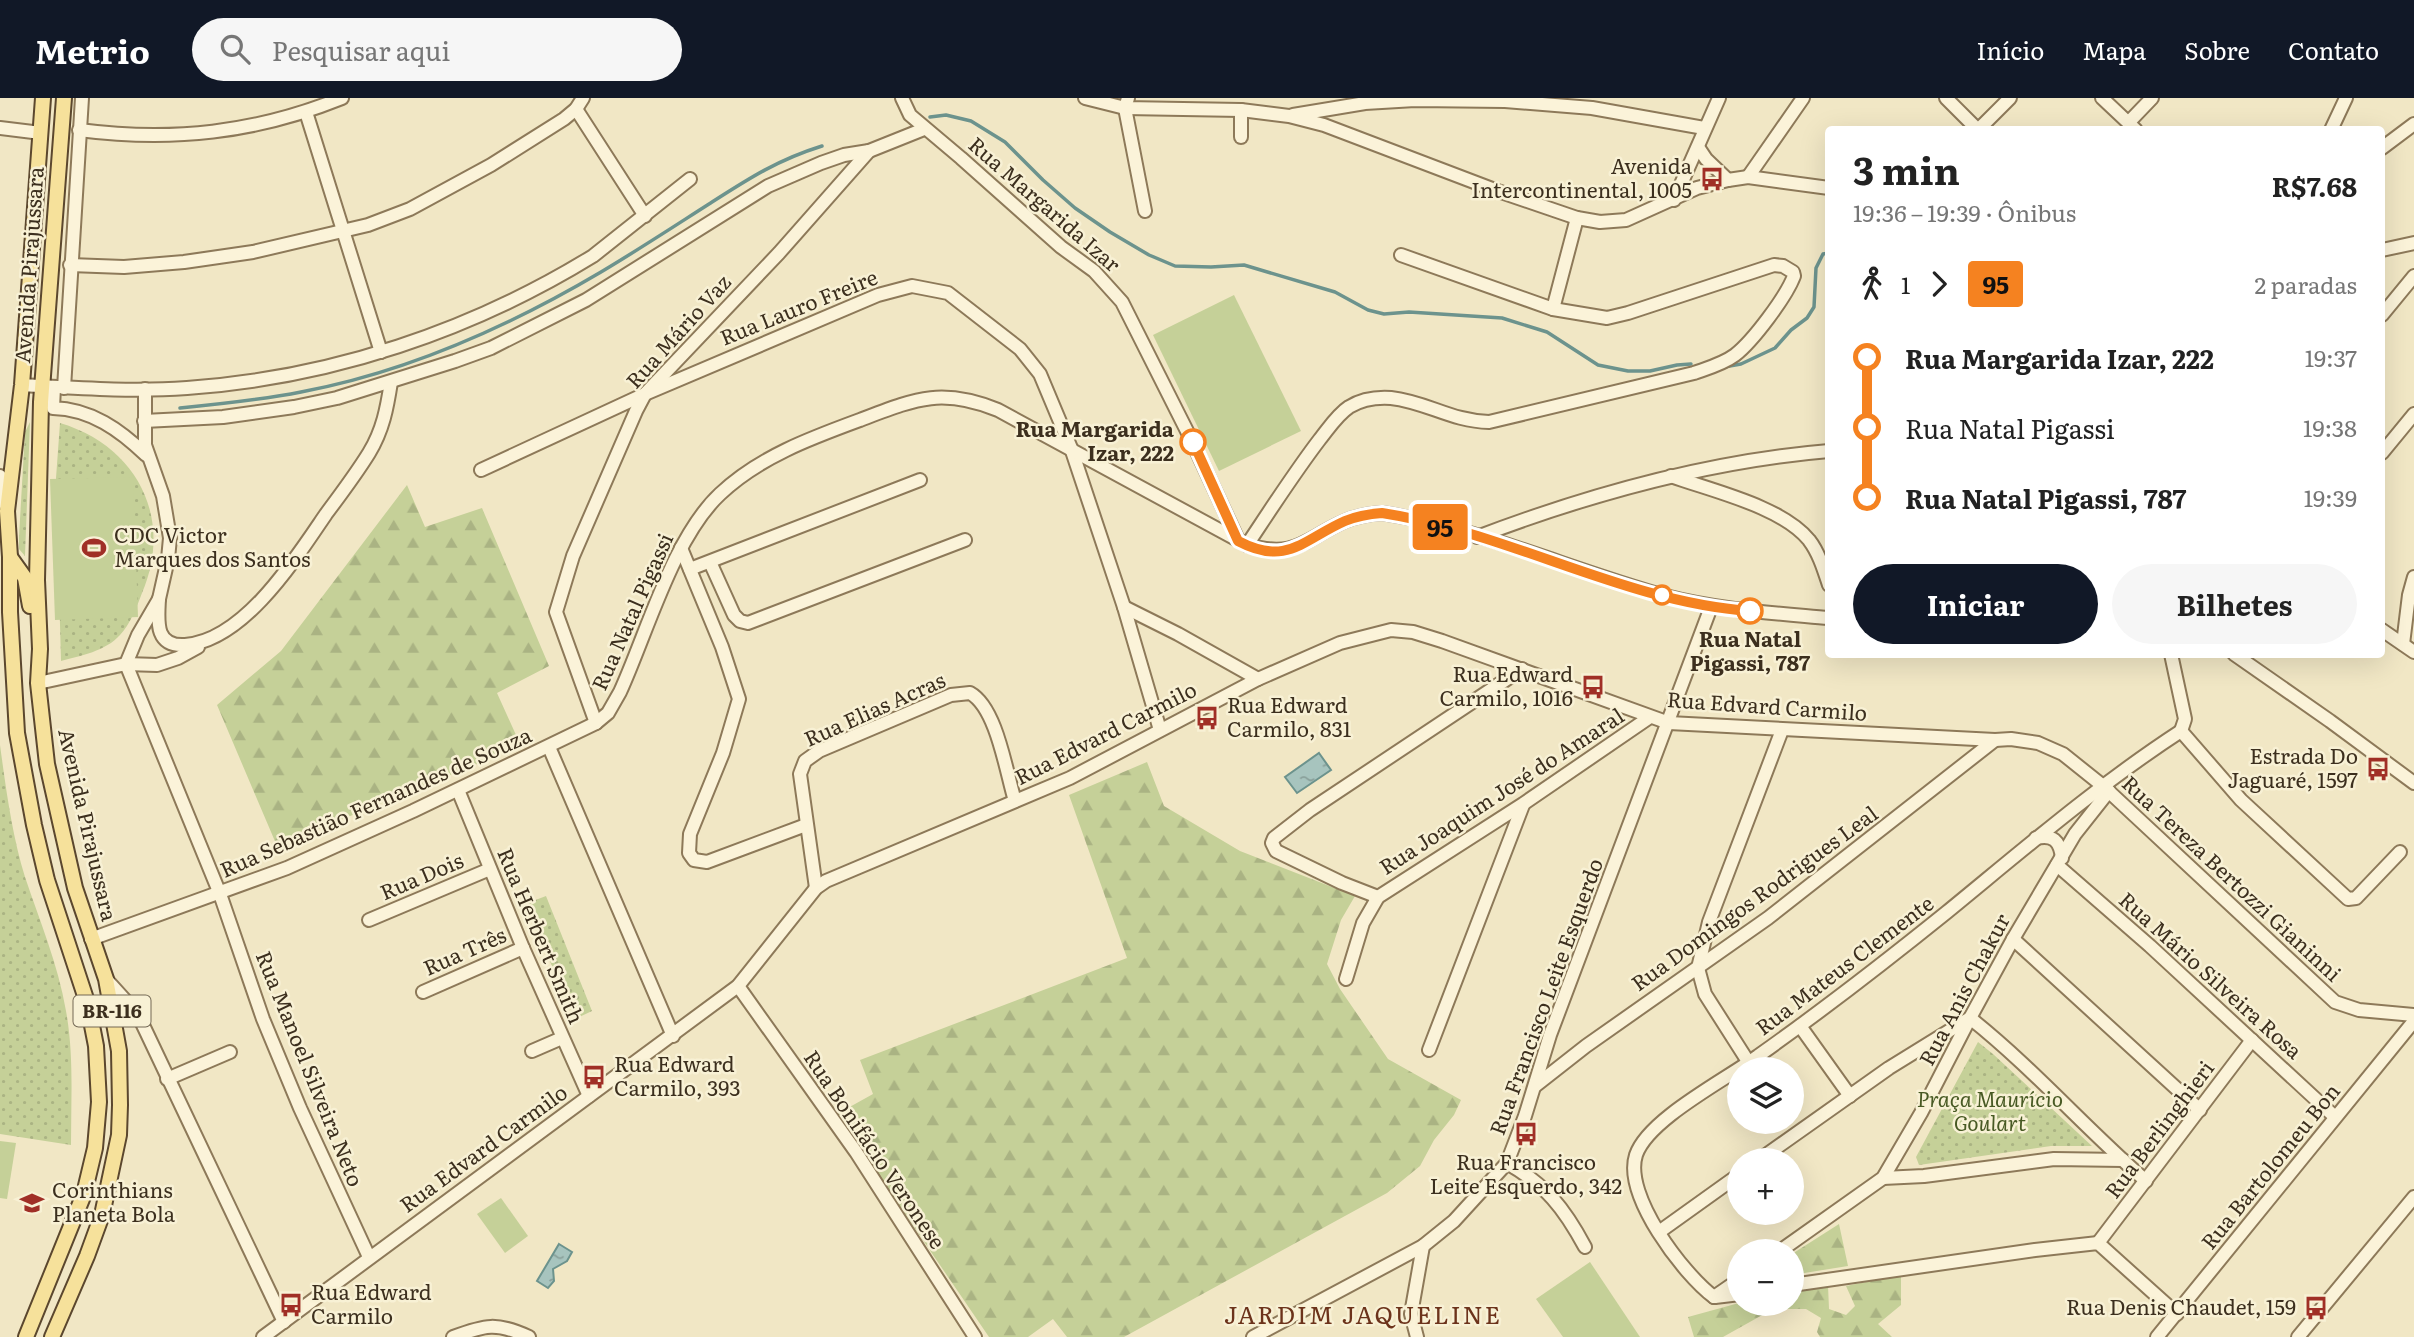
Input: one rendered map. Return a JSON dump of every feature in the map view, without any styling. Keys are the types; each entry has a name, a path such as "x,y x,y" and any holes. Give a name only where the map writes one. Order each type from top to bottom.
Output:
{"main road":[{"name":"Avenida Pirajussara","path":"26,1337 84,1194 98,1121 96,1046 82,979 50,890 34,825 17,733 5,556 7,511 22,385 43,98"},
{"name":"Avenida Pirajussara","path":"52,1337 102,1215 119,1135 119,1051 106,979 75,888 47,764 38,683 40,649 37,580 53,387 64,98"},
{"name":"BR-116","path":"5,556 23,575 27,584 38,683"},
{"path":"0,625 12,642"},
{"path":"84,1194 80,1224 69,1253 79,1260 87,1256"}],"street":[{"name":"Avenida Pirajussara","path":"53,387 71,265 82,98"},
{"path":"79,130 123,135 201,134 261,124 306,112 342,98"},
{"name":"Rua Margarida Izar","path":"902,98 910,116 1061,247 1094,271 1122,302 1243,543"},
{"path":"1085,98 1289,116 1324,125 1577,218 1601,222 1619,221 1643,214 1692,191 1728,180 1748,177 1825,187"},
{"path":"1674,200 1719,98"},
{"path":"1748,177 1803,98"},
{"path":"1946,98 1974,126"},
{"path":"1982,126 2010,98"},
{"path":"2102,98 2132,126 2152,98"},
{"path":"2333,126 2346,98"},
{"path":"1289,116 1365,103 1504,100 1594,103 1704,128"},
{"path":"1126,103 1145,211"},
{"path":"71,265 153,266 253,252 342,232 391,216 446,191 542,135 580,104 645,216"},
{"path":"1241,110 1241,136"},
{"path":"306,112 381,352"},
{"path":"2385,146 2414,124"},
{"path":"0,128 41,133"},
{"path":"144,421 223,417 337,398 491,348 623,278 768,186 832,159 869,151 924,128"},
{"path":"1698,147 1706,159 1728,180"},
{"name":"Rua Mário Vaz","path":"596,723 556,612 573,556 645,394 779,253 869,151"},
{"path":"1686,170 1692,191"},
{"path":"22,385 185,388 243,382 322,368 381,352 451,329 545,284 593,256 690,179"},
{"path":"1553,309 1577,218"},
{"path":"2385,249 2414,243"},
{"path":"1243,543 1335,420 1357,403 1375,398 1402,400 1455,419 1489,422 1694,373 1724,362 1746,345 1793,279 1793,272 1774,265 1614,317 1597,318 1553,309 1401,255"},
{"path":"2385,311 2414,276"},
{"name":"Rua Lauro Freire","path":"481,470 645,394 878,295 899,289 923,287 948,293 1020,349 1040,374 1072,448 1124,607 1160,730"},
{"path":"38,683 127,664 145,666 167,662 211,639 234,623 273,586 370,452 385,421 391,382"},
{"path":"53,387 53,408 79,412 99,419 119,431 146,456"},
{"path":"145,389 146,456 160,487 169,520 168,559 159,599 158,627 166,640 181,645 211,639"},
{"name":"Rua Natal Pigassi","path":"596,723 608,713 620,692 681,548 719,494 750,471 807,440 903,404 940,396 968,400 998,410 1243,543 1267,551 1288,550 1313,540 1345,521 1367,514 1382,513 1477,537 1615,581 1711,607 1825,618"},
{"path":"2385,449 2414,414"},
{"path":"1477,537 1589,498 1671,476 1787,454 1825,451"},
{"path":"0,475 7,511"},
{"path":"1671,476 1785,520 1811,542 1825,575"},
{"path":"690,569 920,480"},
{"path":"710,562 734,615 740,621 748,622 965,540"},
{"path":"681,548 726,658 739,699 723,753 691,834 689,853 694,860 706,862 806,825"},
{"path":"2385,632 2409,648 2414,577"},
{"path":"127,664 138,635 159,599"},
{"path":"1124,607 1258,679"},
{"name":"Rua Francisco Leite Esquerdo","path":"1253,1337 1423,1246 1454,1221 1507,1163 1518,1138 1550,1035 1711,607"},
{"name":"Rua Edvard Carmilo","path":"263,1337 738,986 816,888 826,881 1070,778 1258,679 1340,643 1391,630 1413,632 1669,723 2025,740 2051,747 2106,788"},
{"path":"2172,658 2185,723 2181,731 2241,800 2348,899 2356,898 2400,852"},
{"path":"2240,658 2414,783"},
{"name":"Rua Manoel Silveira Neto","path":"127,664 220,894 279,1057 369,1257"},
{"path":"1378,897 1276,851 1273,838 1310,810 1522,669"},
{"name":"Rua Elias Acras","path":"816,888 800,774 802,766 810,756 961,693 970,693 976,696 990,719 1015,801"},
{"name":"Rua Joaquim José do Amaral","path":"1346,979 1363,923 1378,897 1523,804 1650,717"},
{"name":"Rua Sebastião Fernandes de Souza","path":"91,939 287,868 596,723"},
{"path":"1746,1057 1705,994 1698,968 1709,922 1782,730"},
{"name":"Rua Mateus Clemente","path":"1756,1057 1873,972 2036,838 2181,731"},
{"name":"Rua Domingos Rodrigues Leal","path":"1535,1086 1596,1039 1790,901 1996,740"},
{"path":"549,747 673,1036"},
{"name":"Rua Anis Chakur","path":"1797,1239 1883,1178 1921,1113 2013,939 2075,834 2106,788"},
{"name":"Rua Tereza Bertozzi Gianinni","path":"2106,788 2335,1002 2359,1010 2414,1015"},
{"name":"Rua Herbert Smith","path":"457,790 589,1096"},
{"path":"1429,1050 1523,804"},
{"path":"2036,838 2054,838 2059,845 2059,862"},
{"name":"Rua Mário Silveira Rosa","path":"2059,862 2335,1117"},
{"name":"Rua Dois","path":"369,919 490,869"},
{"path":"2013,939 2200,1111"},
{"name":"Rua Três","path":"423,992 523,948"},
{"path":"106,979 135,1011 284,1322"},
{"name":"Rua Bonifácio Veronese","path":"738,986 856,1152 975,1337"},
{"path":"1776,1148 1932,1040 1970,1018 2038,1077 2146,1181"},
{"name":"Rua Bartolomeu Bon","path":"2157,1337 2414,1021"},
{"path":"1800,1026 1850,1096"},
{"path":"532,1051 562,1038"},
{"name":"Rua Berlinghieri","path":"2098,1243 2252,1040"},
{"path":"167,1079 230,1052"},
{"name":"Rua Mateus Clemente","path":"1714,1297 1697,1282 1659,1232 1637,1192 1634,1165 1644,1139 1668,1117 1727,1077"},
{"path":"1883,1178 1924,1176 2054,1159 2123,1160"},
{"path":"1507,1163 1526,1174 1553,1196 1585,1247"},
{"path":"1659,1232 1727,1183"},
{"path":"2298,1337 2414,1197"},
{"path":"1804,1283 2098,1243 2177,1314"},
{"path":"1417,1337 1410,1314 1423,1246"},
{"path":"1714,1297 1727,1288"},
{"path":"1714,1297 1727,1296"},
{"path":"453,1337 478,1327 508,1327 529,1337"}],"green space":[{"path":"1234,295 1301,431 1219,471 1153,335"},
{"path":"30,422 25,556 19,549 19,537 25,432"},
{"name":"CDC Victor Marques dos Santos","path":"60,423 87,434 110,449 128,467 142,488 150,512 154,538 151,565 142,593 124,631 100,649 61,661 56,478"},
{"name":"CDC Victor Marques dos Santos","path":"133,477 138,617 55,620 50,479"},
{"path":"407,485 425,527 482,508 549,666 497,693 521,746 277,846 217,705 281,651"},
{"path":"0,745 20,861 63,994 71,1061 71,1145 0,1134"},
{"path":"1147,762 1164,806 1240,851 1355,896 1341,920 1327,964 1340,989 1388,1059 1461,1100 1420,1166 1387,1193 1124,1337 1067,1337 1053,1319 1028,1337 989,1337 837,1114 873,1094 860,1060 1127,958 1069,795"},
{"path":"546,896 592,1011 575,1019 525,904"},
{"name":"Praça Maurício Goulart","path":"1978,1042 2092,1146 2051,1146 1919,1165 1916,1157"},
{"path":"0,1141 16,1143 7,1199 0,1198"},
{"path":"501,1198 528,1236 505,1253 477,1214"},
{"path":"1839,1224 1848,1266 1804,1273 1804,1246"},
{"path":"1590,1262 1640,1337 1563,1337 1536,1299"},
{"path":"1901,1275 1901,1305 1878,1324 1892,1337 1820,1337 1817,1332 1821,1318 1804,1309 1804,1290 1828,1285 1829,1309 1846,1315 1855,1306 1846,1286"},
{"path":"1727,1306 1727,1316 1760,1316 1723,1337 1694,1337 1688,1317"}],"water":[{"path":"1319,753 1331,770 1297,793 1285,777"},
{"path":"559,1244 572,1252 567,1261 553,1269 554,1281 548,1288 537,1281"}],"waterway":[{"path":"930,117 946,115 971,121 1005,142 1075,208 1149,255 1175,266 1244,265 1335,292 1368,310 1384,314 1409,312 1502,318 1547,332 1598,365 1628,371 1650,371 1691,364"},
{"path":"180,408 271,397 341,383 380,373 456,345 566,292 763,171 822,146"},
{"path":"1724,367 1741,364 1775,348 1791,330 1807,318 1814,307 1816,268 1825,254"}],"bus line":[{"name":"95","path":"1193,442 1238,541 1247,545 1267,551 1288,550 1313,540 1345,521 1367,514 1382,513 1477,537 1664,596 1711,607 1750,611"}],"place":[{"name":"Avenida Intercontinental, 1005","path":"1712,179"},
{"name":"Rua Margarida Izar, 222","path":"1193,442"},
{"name":"CDC Victor Marques dos Santos","path":"94,548"},
{"name":"Rua Natal Pigassi, 787","path":"1750,611"},
{"name":"Rua Edward Carmilo, 1016","path":"1593,687"},
{"name":"Rua Edward Carmilo, 831","path":"1207,718"},
{"name":"Estrada Do Jaguaré, 1597","path":"2378,769"},
{"name":"Rua Edward Carmilo, 393","path":"594,1077"},
{"name":"Rua Francisco Leite Esquerdo, 342","path":"1526,1134"},
{"name":"Corinthians Planeta Bola","path":"32,1203"},
{"name":"Rua Edward Carmilo","path":"291,1305"},
{"name":"Rua Denis Chaudet, 159","path":"2316,1308"}],"district":[{"name":"JARDIM JAQUELINE","path":"1363,1316"}]}
